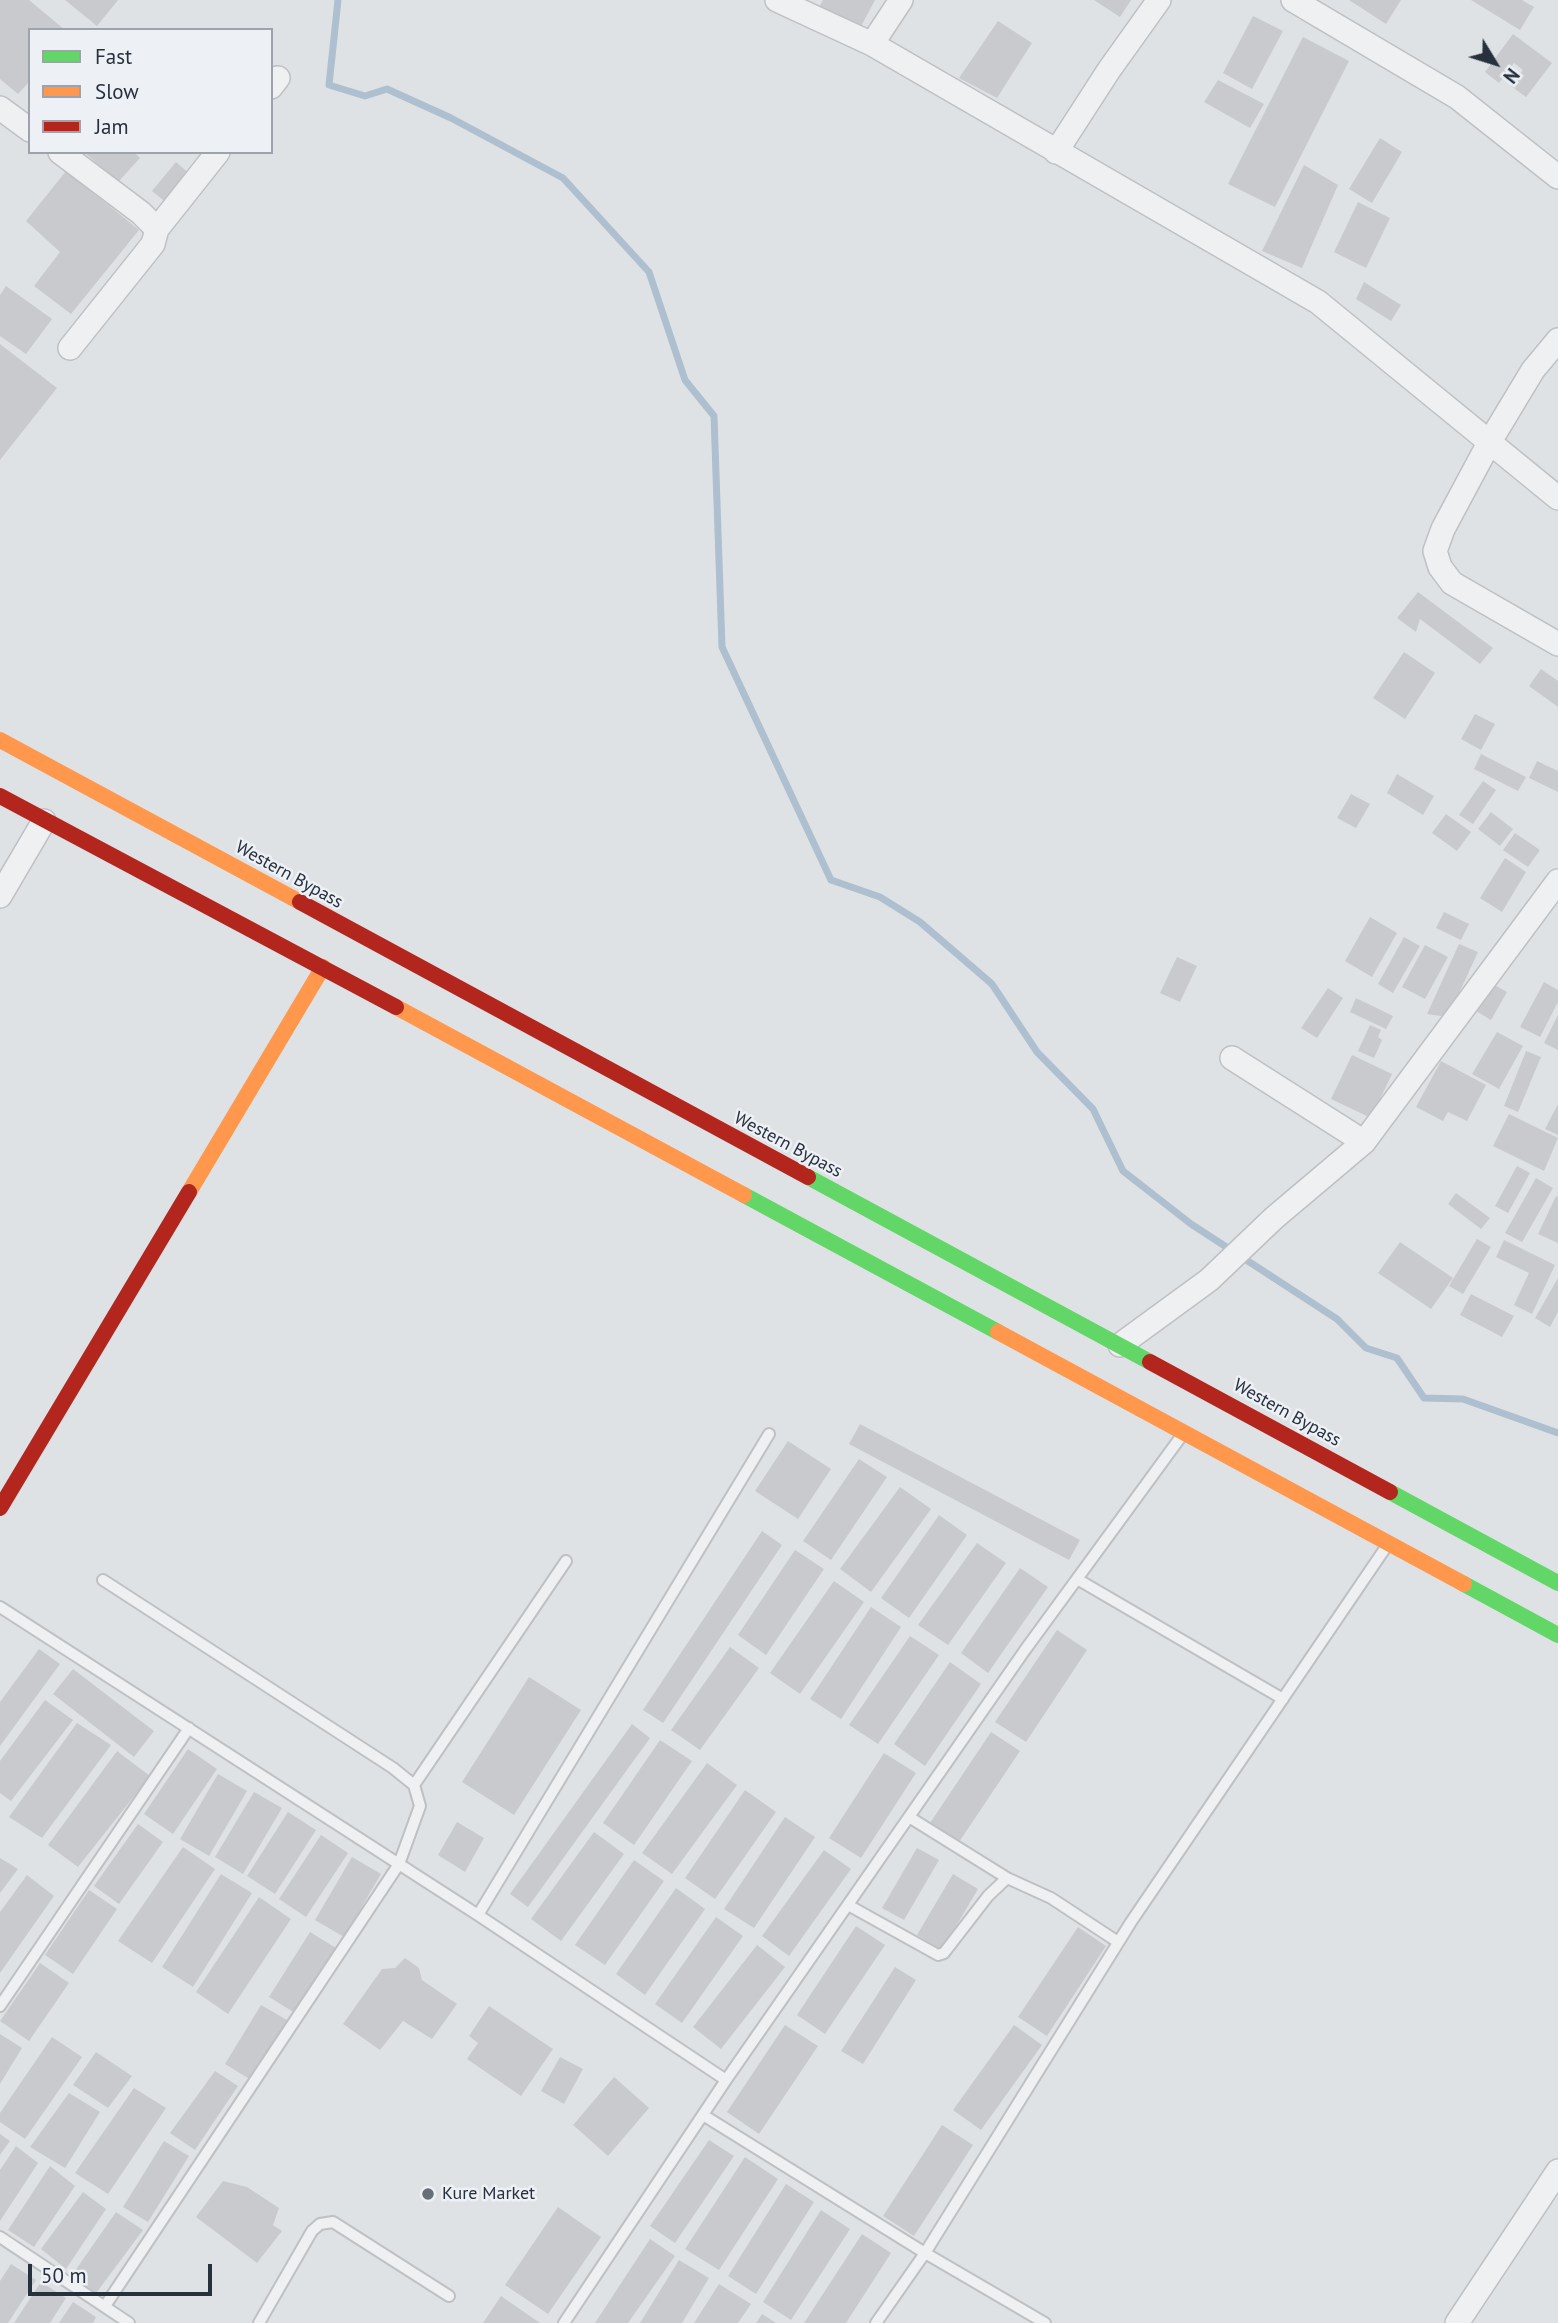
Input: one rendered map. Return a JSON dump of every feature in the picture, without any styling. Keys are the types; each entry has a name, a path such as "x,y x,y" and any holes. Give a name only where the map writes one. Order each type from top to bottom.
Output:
{"main road":[{"name":"Western Bypass","path":"0,740 1558,1583"},
{"path":"0,796 323,967 1558,1635"},
{"path":"0,1507 323,967"}],"street":[{"path":"777,0 872,44 1318,302 1558,498"},
{"path":"872,44 901,0"},
{"path":"1056,152 1108,70 1159,0"},
{"path":"1293,0 1457,97 1558,177"},
{"path":"0,108 28,129"},
{"path":"63,154 141,212 157,229"},
{"path":"70,348 153,243 157,229 216,154"},
{"path":"1558,340 1533,370 1489,443 1443,529 1435,551 1440,566 1452,583 1558,644"},
{"path":"0,896 44,821"},
{"path":"1120,1345 1209,1280 1274,1218 1364,1142 1558,881"},
{"path":"1232,1058 1364,1142"},
{"path":"1457,2323 1558,2171"}],"lane":[{"path":"564,2323 726,2080 909,1817 1185,1432"},
{"path":"478,1914 769,1434"},
{"path":"876,2323 925,2253 1118,1942 1389,1543"},
{"path":"414,1785 566,1560"},
{"path":"103,1580 393,1768 414,1785 420,1806 399,1864 105,2306"},
{"path":"1077,1580 1283,1699"},
{"path":"0,1607 478,1914 726,2080"},
{"path":"0,2006 189,1728"},
{"path":"909,1817 1007,1878 1051,1898 1118,1942"},
{"path":"848,1905 938,1955 944,1953 988,1896 1007,1878"},
{"path":"703,2115 925,2253 1045,2323"},
{"path":"259,2323 312,2231 320,2224 332,2222 449,2296"},
{"path":"0,2238 129,2323"}],"building":[{"path":"0,0 29,0 63,28 28,28 28,83 18,94 0,79"},
{"path":"65,0 118,0 97,26"},
{"path":"823,0 875,0 857,34 816,12"},
{"path":"1094,0 1131,0 1120,17"},
{"path":"1349,0 1401,0 1386,24"},
{"path":"1471,0 1522,0 1534,7 1520,30"},
{"path":"1253,16 1283,31 1252,89 1223,73"},
{"path":"998,21 1032,43 997,98 959,78"},
{"path":"1513,34 1552,63 1526,97 1511,86 1523,70 1514,63 1499,83 1485,72"},
{"path":"1303,37 1349,61 1275,207 1228,184"},
{"path":"1218,80 1264,104 1250,128 1204,102"},
{"path":"1380,138 1402,152 1372,203 1349,189"},
{"path":"86,154 136,154 140,158 118,182"},
{"path":"176,162 191,175 168,204 152,191"},
{"path":"1304,165 1338,185 1302,268 1262,251"},
{"path":"66,171 139,230 71,314 34,286 60,252 26,221"},
{"path":"1358,202 1390,218 1366,268 1334,252"},
{"path":"1364,282 1401,305 1391,321 1356,299"},
{"path":"6,286 52,319 26,354 0,336 0,295"},
{"path":"0,344 57,388 0,460"},
{"path":"1418,592 1493,648 1480,664 1420,619 1416,632 1397,618"},
{"path":"1404,652 1435,673 1405,719 1373,698"},
{"path":"1541,669 1558,681 1558,707 1529,686"},
{"path":"1475,714 1495,724 1481,750 1461,739"},
{"path":"1481,754 1526,777 1518,791 1474,769"},
{"path":"1537,761 1558,771 1558,792 1529,778"},
{"path":"1397,774 1434,796 1423,815 1387,793"},
{"path":"1483,781 1496,790 1473,824 1459,815"},
{"path":"1351,794 1370,804 1356,828 1337,818"},
{"path":"1491,812 1513,829 1500,846 1478,829"},
{"path":"1446,814 1471,832 1457,851 1432,833"},
{"path":"1515,833 1540,850 1528,867 1503,850"},
{"path":"1505,858 1526,872 1502,912 1480,898"},
{"path":"1444,912 1469,924 1461,940 1436,928"},
{"path":"1370,917 1397,933 1372,977 1345,961"},
{"path":"1404,937 1420,946 1393,993 1378,984"},
{"path":"1459,944 1478,952 1448,1017 1427,1014"},
{"path":"1425,945 1448,957 1425,999 1402,987"},
{"path":"1177,957 1197,966 1180,1002 1160,993"},
{"path":"1544,982 1558,990 1558,1002 1540,1037 1520,1027"},
{"path":"1491,983 1507,992 1491,1020 1476,1011"},
{"path":"1328,988 1343,998 1317,1038 1301,1028"},
{"path":"1356,998 1393,1016 1386,1029 1350,1012"},
{"path":"1558,1015 1558,1050 1544,1043"},
{"path":"1370,1025 1381,1030 1378,1037 1382,1040 1374,1058 1358,1051"},
{"path":"1497,1032 1523,1046 1499,1089 1472,1074"},
{"path":"1526,1051 1541,1057 1518,1112 1504,1106"},
{"path":"1352,1055 1392,1074 1371,1118 1331,1099"},
{"path":"1441,1061 1486,1085 1467,1121 1448,1112 1443,1121 1416,1107"},
{"path":"1558,1104 1558,1135 1545,1129"},
{"path":"1509,1114 1558,1138 1544,1171 1493,1146"},
{"path":"1517,1166 1530,1173 1508,1213 1495,1206"},
{"path":"1536,1178 1553,1188 1522,1242 1505,1233"},
{"path":"1456,1193 1490,1218 1481,1229 1448,1204"},
{"path":"1556,1196 1558,1197 1558,1243 1538,1234"},
{"path":"1477,1239 1491,1247 1463,1294 1449,1286"},
{"path":"1504,1240 1555,1265 1532,1314 1514,1305 1529,1273 1496,1257"},
{"path":"1400,1242 1453,1278 1431,1309 1378,1273"},
{"path":"1558,1278 1558,1312 1550,1327 1535,1318"},
{"path":"1471,1294 1514,1316 1502,1337 1460,1315"},
{"path":"860,1424 1080,1540 1069,1560 849,1444"},
{"path":"788,1441 831,1469 798,1519 755,1491"},
{"path":"859,1459 887,1477 831,1560 803,1541"},
{"path":"900,1487 931,1509 871,1592 840,1569"},
{"path":"939,1515 967,1535 909,1618 881,1598"},
{"path":"762,1531 782,1545 663,1723 643,1710"},
{"path":"977,1543 1006,1563 948,1645 918,1625"},
{"path":"795,1550 824,1569 766,1655 738,1635"},
{"path":"1020,1568 1048,1587 988,1673 961,1653"},
{"path":"834,1581 864,1602 800,1694 770,1673"},
{"path":"871,1607 901,1627 841,1719 810,1699"},
{"path":"1057,1630 1087,1650 1026,1742 995,1722"},
{"path":"910,1636 939,1655 878,1744 849,1725"},
{"path":"730,1647 759,1668 700,1750 671,1730"},
{"path":"39,1649 60,1664 0,1746 0,1702"},
{"path":"950,1662 981,1684 925,1766 894,1744"},
{"path":"73,1669 154,1731 134,1757 53,1694"},
{"path":"529,1677 581,1710 514,1815 462,1782"},
{"path":"45,1700 73,1720 11,1801 0,1793 0,1761"},
{"path":"77,1723 111,1745 42,1838 9,1817"},
{"path":"632,1724 650,1738 528,1907 510,1894"},
{"path":"991,1732 1020,1751 959,1842 930,1823"},
{"path":"660,1740 692,1761 634,1845 603,1823"},
{"path":"188,1749 217,1769 173,1834 144,1814"},
{"path":"117,1751 150,1776 78,1867 48,1845"},
{"path":"884,1753 916,1773 861,1858 829,1838"},
{"path":"707,1763 737,1785 672,1874 642,1853"},
{"path":"218,1774 247,1791 209,1856 180,1839"},
{"path":"745,1790 776,1812 715,1899 685,1878"},
{"path":"254,1792 282,1808 243,1874 215,1857"},
{"path":"288,1812 316,1830 275,1894 247,1876"},
{"path":"785,1817 815,1837 754,1928 724,1909"},
{"path":"457,1822 484,1838 465,1872 438,1855"},
{"path":"138,1824 163,1842 119,1904 94,1886"},
{"path":"594,1832 624,1854 561,1941 531,1919"},
{"path":"321,1835 348,1853 306,1917 279,1899"},
{"path":"183,1847 215,1869 152,1963 118,1941"},
{"path":"917,1848 939,1860 904,1920 882,1908"},
{"path":"824,1850 851,1869 789,1956 762,1936"},
{"path":"352,1857 381,1874 344,1937 315,1920"},
{"path":"0,1858 18,1869 0,1893"},
{"path":"634,1860 664,1881 605,1965 575,1945"},
{"path":"221,1874 252,1893 193,1987 162,1967"},
{"path":"953,1874 978,1889 942,1950 917,1935"},
{"path":"27,1875 54,1896 0,1973 0,1912"},
{"path":"676,1888 705,1909 645,1995 616,1974"},
{"path":"89,1890 117,1909 73,1974 45,1955"},
{"path":"259,1897 291,1919 228,2014 196,1992"},
{"path":"716,1917 743,1936 682,2023 655,2004"},
{"path":"856,1926 885,1945 825,2034 797,2015"},
{"path":"1078,1927 1106,1946 1047,2036 1018,2017"},
{"path":"310,1932 336,1948 295,2013 269,1997"},
{"path":"757,1945 785,1967 721,2049 693,2027"},
{"path":"405,1958 419,1968 422,1980 457,2004 432,2039 403,2021 380,2050 343,2024 382,1969 395,1968"},
{"path":"40,1963 69,1983 29,2041 0,2021"},
{"path":"895,1967 916,1980 863,2064 841,2051"},
{"path":"261,2005 287,2020 251,2080 225,2064"},
{"path":"489,2006 553,2049 521,2096 467,2059 478,2043 469,2036"},
{"path":"785,2025 818,2046 759,2134 727,2112"},
{"path":"1014,2025 1042,2045 981,2130 953,2110"},
{"path":"0,2034 22,2048 0,2084"},
{"path":"52,2037 82,2057 25,2139 0,2122 0,2113"},
{"path":"96,2052 132,2076 108,2108 73,2085"},
{"path":"560,2057 583,2069 564,2104 541,2091"},
{"path":"215,2071 238,2086 195,2150 170,2133"},
{"path":"614,2077 649,2108 608,2156 573,2125"},
{"path":"134,2088 166,2108 108,2194 75,2173"},
{"path":"69,2093 100,2112 65,2168 30,2147"},
{"path":"942,2125 973,2145 914,2236 883,2216"},
{"path":"0,2134 10,2141 0,2155"},
{"path":"709,2140 734,2156 675,2243 650,2226"},
{"path":"164,2141 189,2156 148,2222 123,2207"},
{"path":"16,2146 38,2163 0,2221 0,2170"},
{"path":"745,2157 778,2179 719,2270 685,2249"},
{"path":"50,2166 75,2186 34,2247 8,2230"},
{"path":"223,2181 247,2187 279,2208 273,2225 282,2231 257,2263 196,2217"},
{"path":"786,2184 814,2202 756,2294 728,2276"},
{"path":"83,2192 106,2209 66,2269 41,2249"},
{"path":"558,2207 601,2237 548,2314 505,2285"},
{"path":"821,2210 850,2229 791,2320 763,2302"},
{"path":"116,2212 143,2230 94,2296 70,2278"},
{"path":"862,2234 891,2253 846,2323 804,2323"},
{"path":"650,2239 675,2256 628,2323 595,2323"},
{"path":"679,2260 709,2278 682,2323 640,2323"},
{"path":"11,2264 36,2280 8,2323 0,2323 0,2281"},
{"path":"41,2282 66,2298 50,2323 14,2323"},
{"path":"719,2284 751,2304 738,2323 694,2323"},
{"path":"501,2296 540,2323 483,2323"},
{"path":"73,2302 96,2317 93,2323 59,2323"},
{"path":"762,2314 776,2323 756,2323"}],"waterway":[{"path":"338,0 329,85 365,96 387,89 451,118 563,178 649,272 685,380 714,416 722,647 831,880 880,897 920,922 992,984 1037,1052 1093,1109 1123,1171 1191,1224 1337,1319 1366,1348 1397,1358 1424,1398 1463,1399 1558,1433"}],"traffic: fast":[{"path":"808,1177 1150,1362"},
{"path":"744,1195 998,1332"},
{"path":"1390,1492 1558,1583"},
{"path":"1464,1584 1558,1635"}],"traffic: slow":[{"path":"0,740 300,902"},
{"path":"189,1192 323,967"},
{"path":"396,1007 744,1195"},
{"path":"998,1332 1464,1584"}],"traffic: jam":[{"path":"0,796 396,1007"},
{"path":"300,902 808,1177"},
{"path":"0,1508 189,1192"},
{"path":"1150,1362 1390,1492"}],"place":[{"name":"Kure Market","path":"428,2194"}]}
